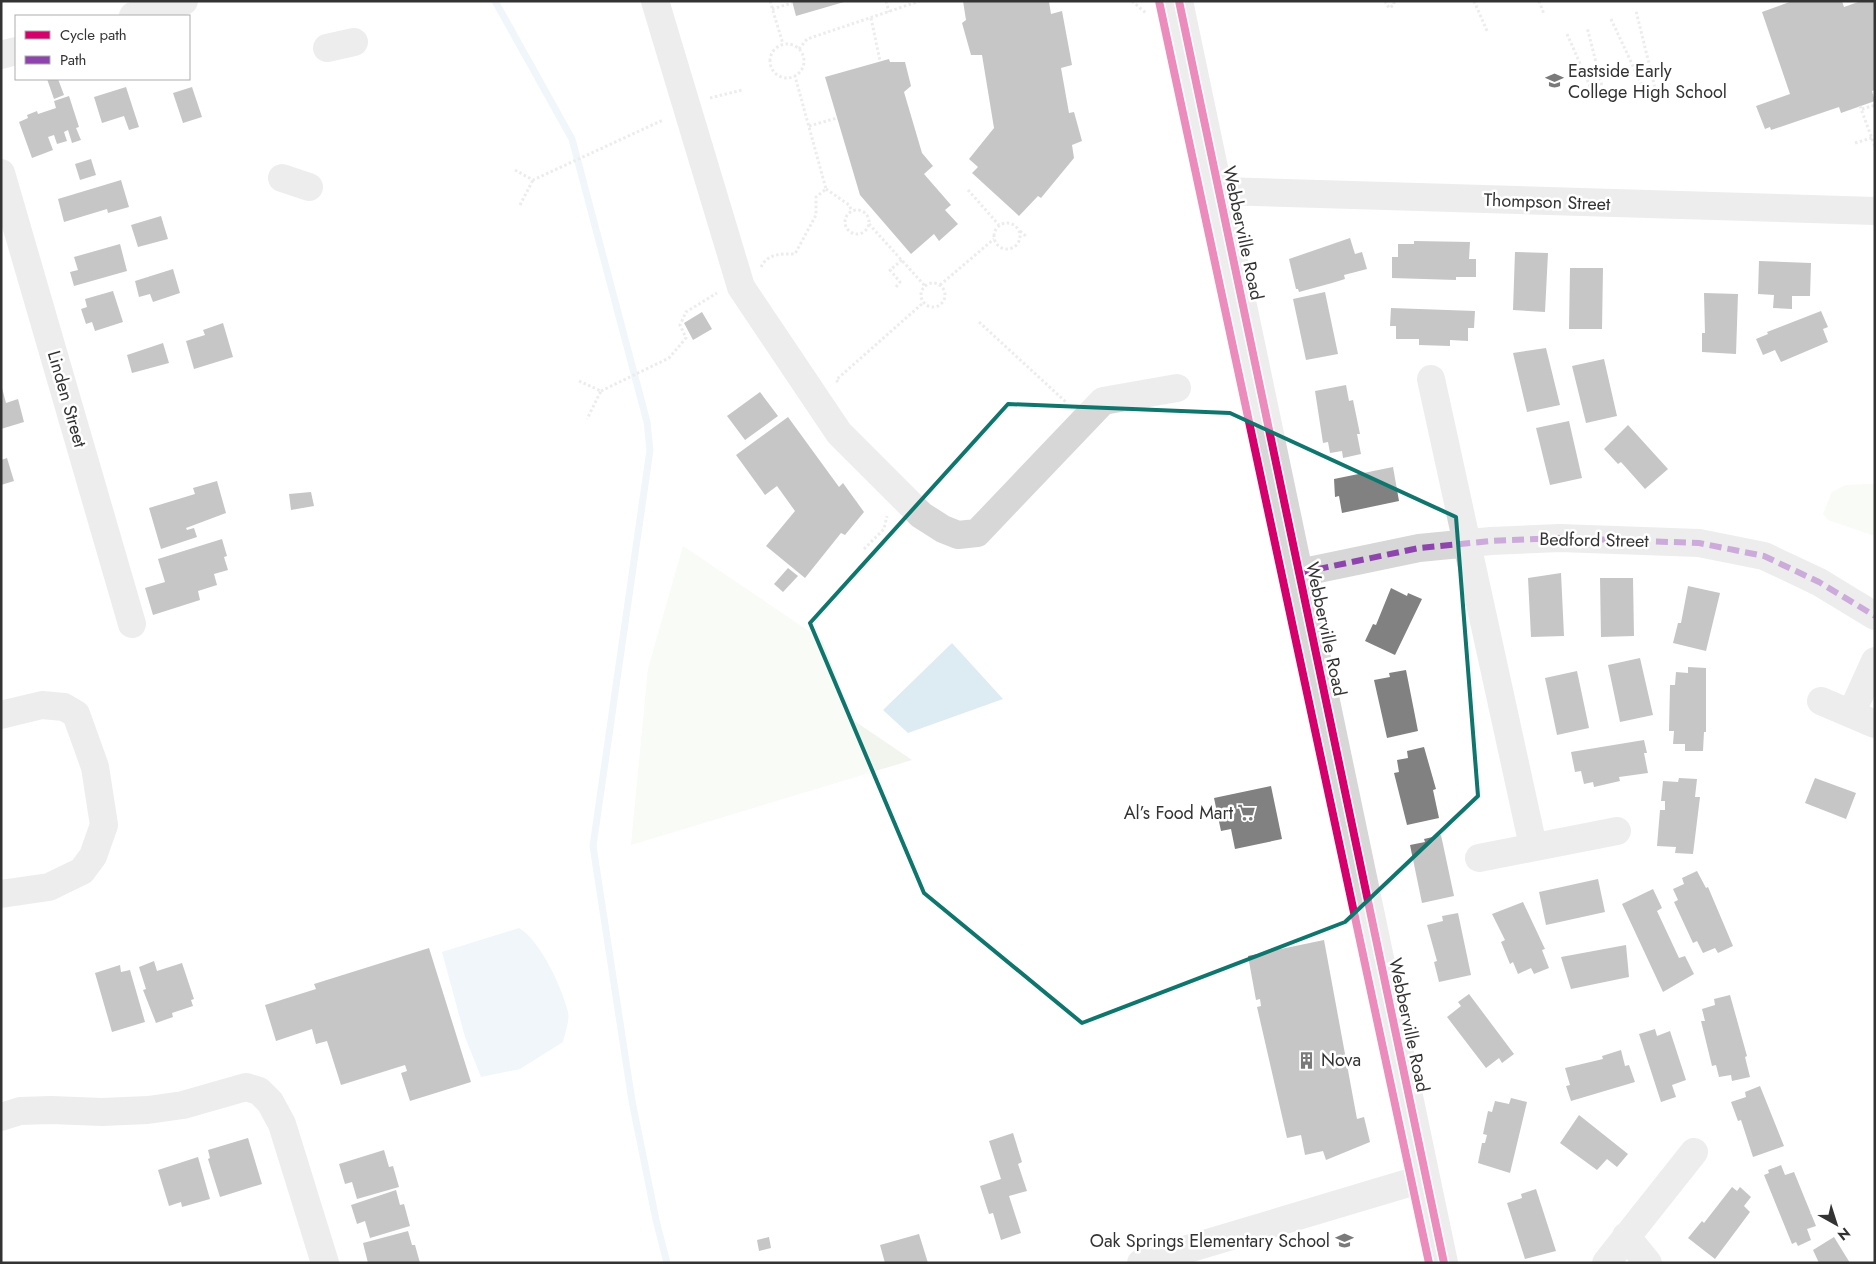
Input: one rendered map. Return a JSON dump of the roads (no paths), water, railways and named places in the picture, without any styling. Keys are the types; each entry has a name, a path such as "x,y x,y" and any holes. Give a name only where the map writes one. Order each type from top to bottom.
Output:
{"street":[{"path":"136,15 184,1"},
{"path":"655,1 740,288 839,433 921,515 942,529 958,535 978,533 1103,401 1178,388"},
{"name":"Webberville Road","path":"1178,1 1220,191 1444,1263"},
{"path":"327,48 354,42"},
{"path":"1,55 15,50"},
{"name":"Linden Street","path":"1,173 132,624"},
{"path":"282,178 309,187"},
{"name":"Thompson Street","path":"1220,191 1875,211"},
{"path":"1431,379 1533,846"},
{"name":"Bedford Street","path":"1299,573 1419,548 1468,544 1560,538 1699,543 1764,556 1819,582 1875,616"},
{"path":"1821,701 1863,719 1875,661"},
{"path":"1,714 42,706 64,707 76,714 95,767 104,825 93,856 82,871 49,887 1,894"},
{"path":"1479,858 1617,831"},
{"path":"1,1117 20,1112 51,1110 102,1112 148,1110 183,1105 246,1087 259,1091 270,1102 282,1124 325,1263"},
{"path":"1606,1263 1694,1152"},
{"path":"1142,1263 1425,1178"},
{"path":"1626,1236 1648,1263"}],"waterway":[{"path":"495,1 572,139 647,422 650,450 593,846 632,1101 656,1220 667,1263"}],"place":[{"name":"Eastside Early College High School","path":"1554,81"},
{"name":"Al’s Food Mart","path":"1247,813"},
{"name":"Nova","path":"1307,1060"},
{"name":"Oak Springs Elementary School","path":"1344,1241"}]}
